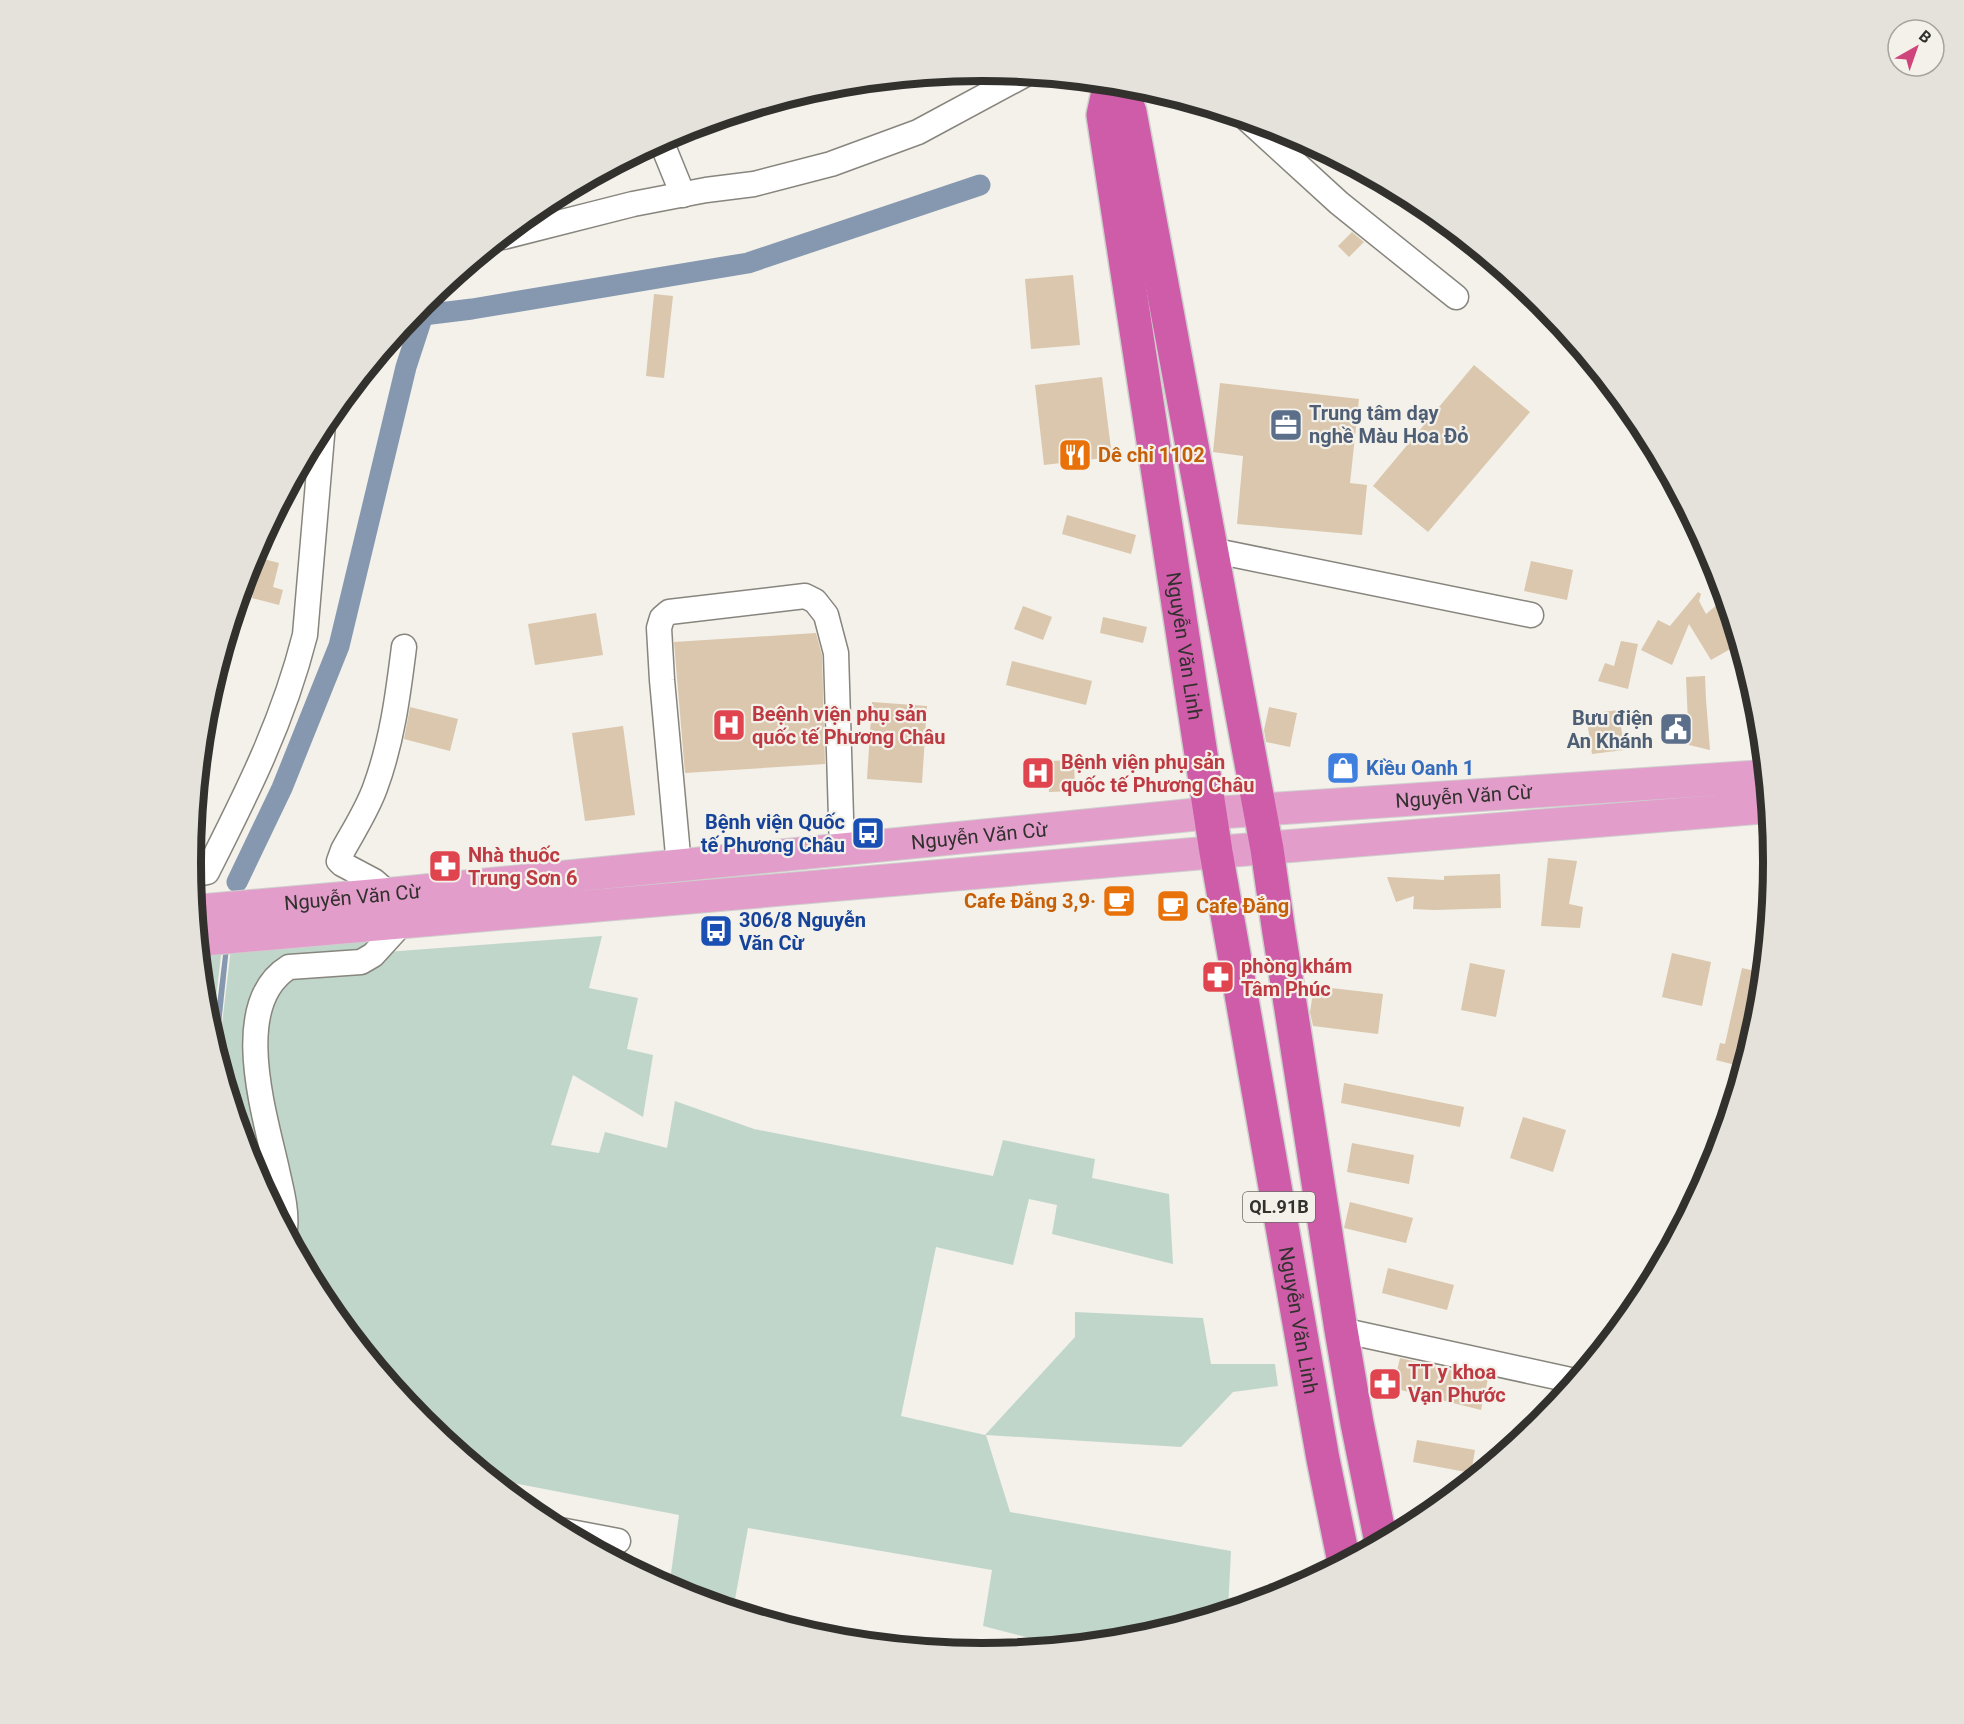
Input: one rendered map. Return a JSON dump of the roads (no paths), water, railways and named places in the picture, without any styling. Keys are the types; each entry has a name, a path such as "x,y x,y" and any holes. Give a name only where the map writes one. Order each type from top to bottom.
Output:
{"highway":[{"name":"Nguyễn Văn Linh","path":"1108,92 1103,115 1216,852 1323,1459 1342,1554"},
{"name":"Nguyễn Văn Linh","path":"1123,94 1130,112 1267,849 1341,1330 1360,1442 1379,1534"}],"main road":[{"name":"Nguyễn Văn Cừ","path":"554,893 679,866 1211,813 1758,776"},
{"name":"Nguyễn Văn Cừ","path":"204,921 273,919 554,893 1267,849 1761,808"}],"street":[{"path":"521,232 633,204 754,184 831,164 918,132 1011,82"},
{"path":"1262,133 1339,203 1456,297"},
{"path":"664,149 683,195"},
{"path":"201,873 207,872 213,862 254,779 282,712 296,669 304,635 321,447"},
{"path":"1211,550 1530,615"},
{"path":"679,866 662,680 659,628 662,618 669,612 805,596 815,601 826,615 836,653 842,850"},
{"path":"285,1213 260,1092 255,1031 258,1012 270,983 279,973 289,968 361,962 373,955 396,908 374,881 339,861 374,790 389,743 404,647"},
{"path":"1341,1330 1566,1380"},
{"path":"585,1534 618,1540"}],"water":[{"path":"224,947 229,947 220,1032 216,1014"}],"waterway":[{"path":"426,315 748,263 980,185"},
{"path":"237,882 282,788 339,646 406,367 422,319"},
{"path":"234,899 237,882"}],"place":[{"name":"Trung tâm dạy nghề Màu Hoa Đỏ","path":"1286,425"},
{"name":"Dê chỉ 1102","path":"1075,455"},
{"name":"Beệnh viện phụ sản quốc tế Phương Châu","path":"729,725"},
{"name":"Bưu điện An Khánh","path":"1676,729"},
{"name":"Kiều Oanh 1","path":"1343,768"},
{"name":"Bệnh viện phụ sản quốc tế Phương Châu","path":"1038,773"},
{"name":"Bệnh viện Quốc tế Phương Châu","path":"868,833"},
{"name":"Nhà thuốc Trung Sơn 6","path":"445,866"},
{"name":"Cafe Đắng 3,9·","path":"1119,901"},
{"name":"Cafe Đắng","path":"1173,906"},
{"name":"306/8 Nguyễn Văn Cừ","path":"716,931"},
{"name":"phòng khám Tâm Phúc","path":"1218,977"},
{"name":"TT y khoa Vạn Phước","path":"1385,1384"}]}
